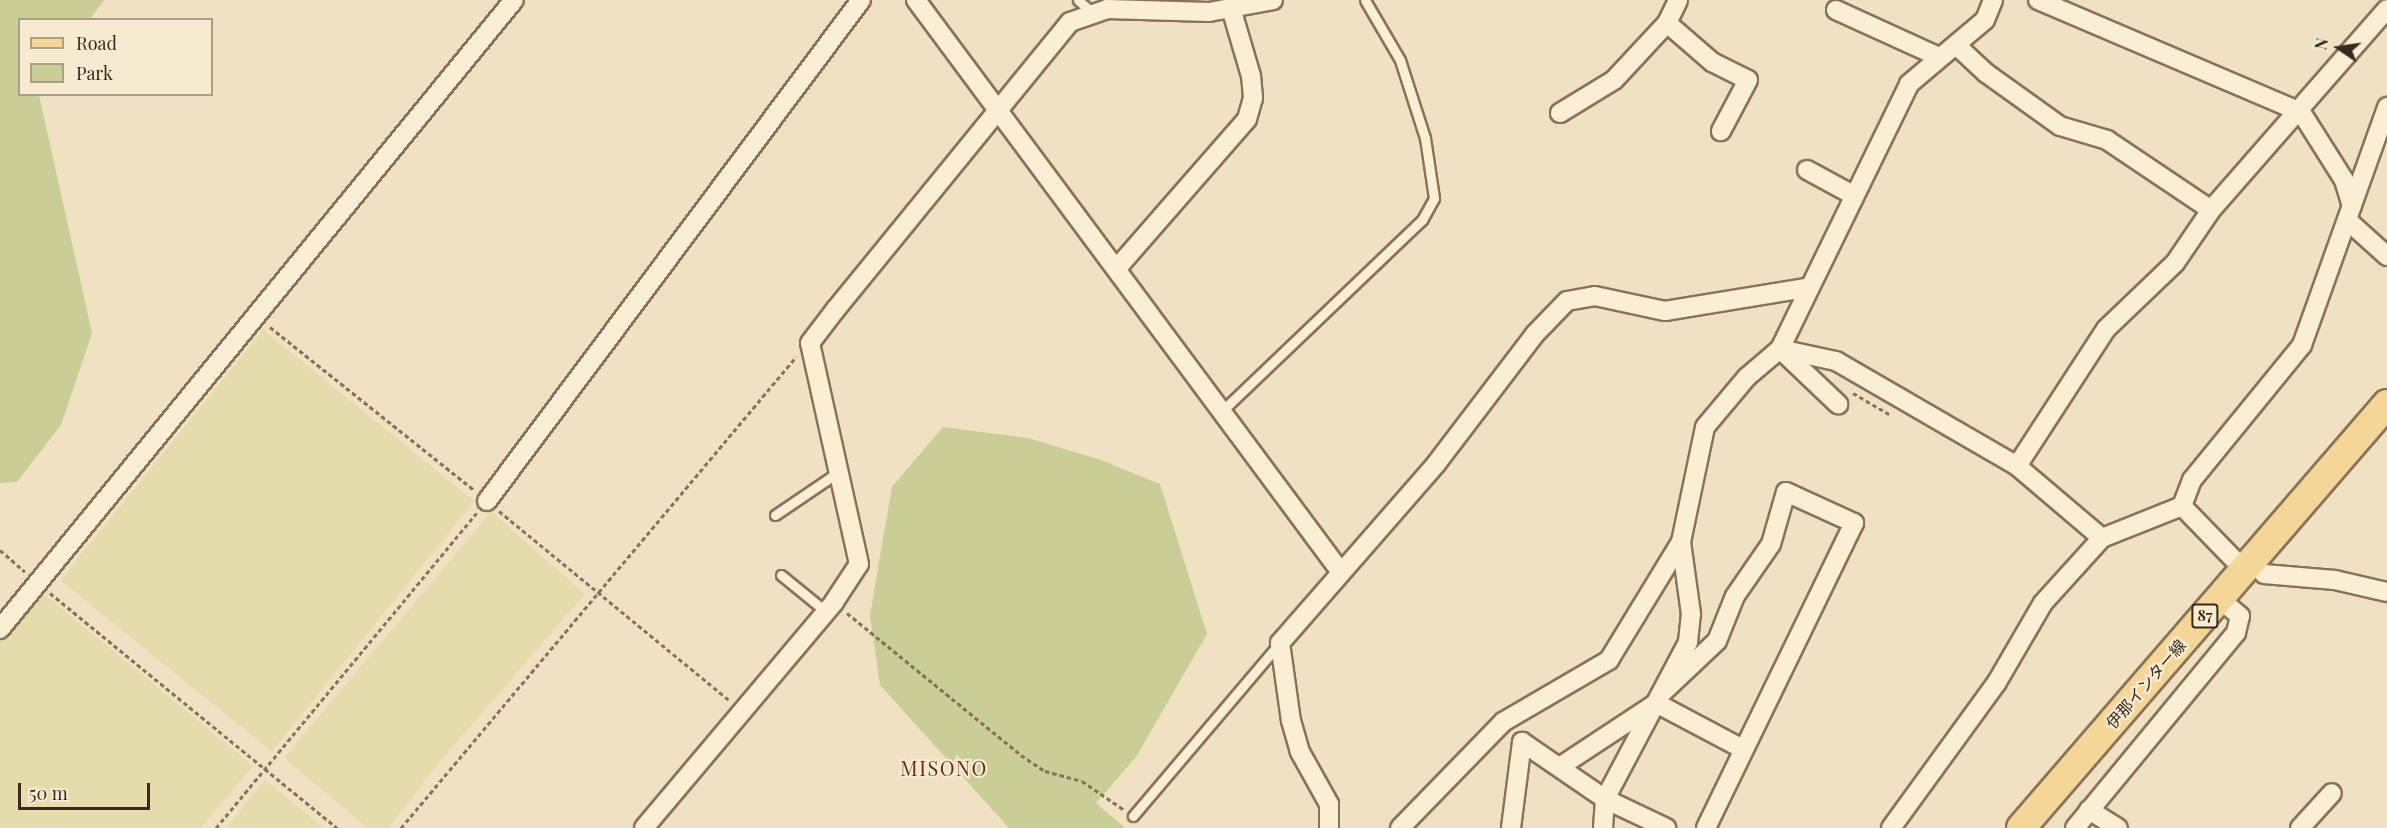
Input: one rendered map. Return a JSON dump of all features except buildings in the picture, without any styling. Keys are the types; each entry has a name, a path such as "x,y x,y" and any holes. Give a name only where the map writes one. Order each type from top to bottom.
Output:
{"main road":[{"name":"伊那インター線","path":"2021,828 2220,599 2255,573 2387,404"}],"street":[{"path":"0,629 256,316 353,191 514,0"},
{"path":"487,501 861,0"},
{"path":"916,0 996,114 1118,267 1224,409 1340,571"},
{"path":"644,828 830,607 859,564 842,470 810,343 1070,22 1107,9 1209,12 1273,0"},
{"path":"1560,113 1614,80 1667,23 1678,0"},
{"path":"1400,828 1503,722 1609,660 1681,542 1705,427 1739,385 1780,349 1806,288 1909,84 1939,57 1957,46 1985,20 1993,0"},
{"path":"2038,0 2301,112 2344,180 2350,213 2387,256"},
{"path":"1118,267 1247,119 1253,98 1251,76 1231,8"},
{"path":"2017,466 2106,329 2175,263 2211,210 2301,112 2387,9"},
{"path":"1836,10 1939,57"},
{"path":"1667,23 1712,62 1748,80 1721,132"},
{"path":"1957,46 1986,74 2040,107 2060,126 2107,140 2211,210"},
{"path":"1891,828 1997,682 2043,603 2102,538 2182,506 2192,480 2302,345 2387,107"},
{"path":"1808,170 1853,195"},
{"path":"1329,828 1329,804 1300,752 1291,721 1280,643 1340,571 1436,464 1534,334 1567,301 1595,296 1665,311 1806,288"},
{"path":"1780,349 1836,361 2017,466 2102,538"},
{"path":"1780,349 1838,404"},
{"path":"1561,766 1660,697 1717,642 1735,596 1771,544 1786,492 1854,523 1706,828"},
{"path":"2182,506 2255,573 2335,580 2387,592"},
{"path":"1603,828 1605,799 1688,642 1691,614 1681,542"},
{"path":"2075,828 2236,633 2240,616 2220,599"},
{"path":"1660,697 1743,749"},
{"path":"1503,722 1522,742 1561,766 1605,799 1666,828"},
{"path":"1511,828 1522,742"},
{"path":"2300,828 2332,793"},
{"path":"2089,810 2118,828"}],"lane":[{"path":"1078,0 1093,13"},
{"path":"1224,409 1422,220 1434,198 1425,138 1400,60 1365,0"},
{"path":"775,515 842,470"},
{"path":"781,575 830,607"},
{"path":"1133,816 1280,643"}],"path":[{"path":"256,316 487,501 741,710"},
{"path":"401,828 595,592 810,343"},
{"path":"216,828 487,501"},
{"path":"0,550 337,828"},
{"path":"830,607 1021,755 1045,771 1082,781 1133,816"}],"shaded area":[{"path":"263,330 474,501 272,751 60,580"},
{"path":"491,512 585,594 435,767 389,828 368,828 284,758"},
{"path":"39,590 253,766 201,828 0,828 0,638"},
{"path":"265,780 324,828 226,828"}],"green space":[{"path":"0,0 104,0 91,18 18,18 18,96 39,96 92,333 61,425 17,482 0,483"},
{"path":"943,427 1028,438 1101,460 1160,484 1207,634 1136,757 1096,803 1125,828 1009,828 880,685 870,615 892,487"}],"district":[{"name":"MISONO","path":"944,767"}]}
